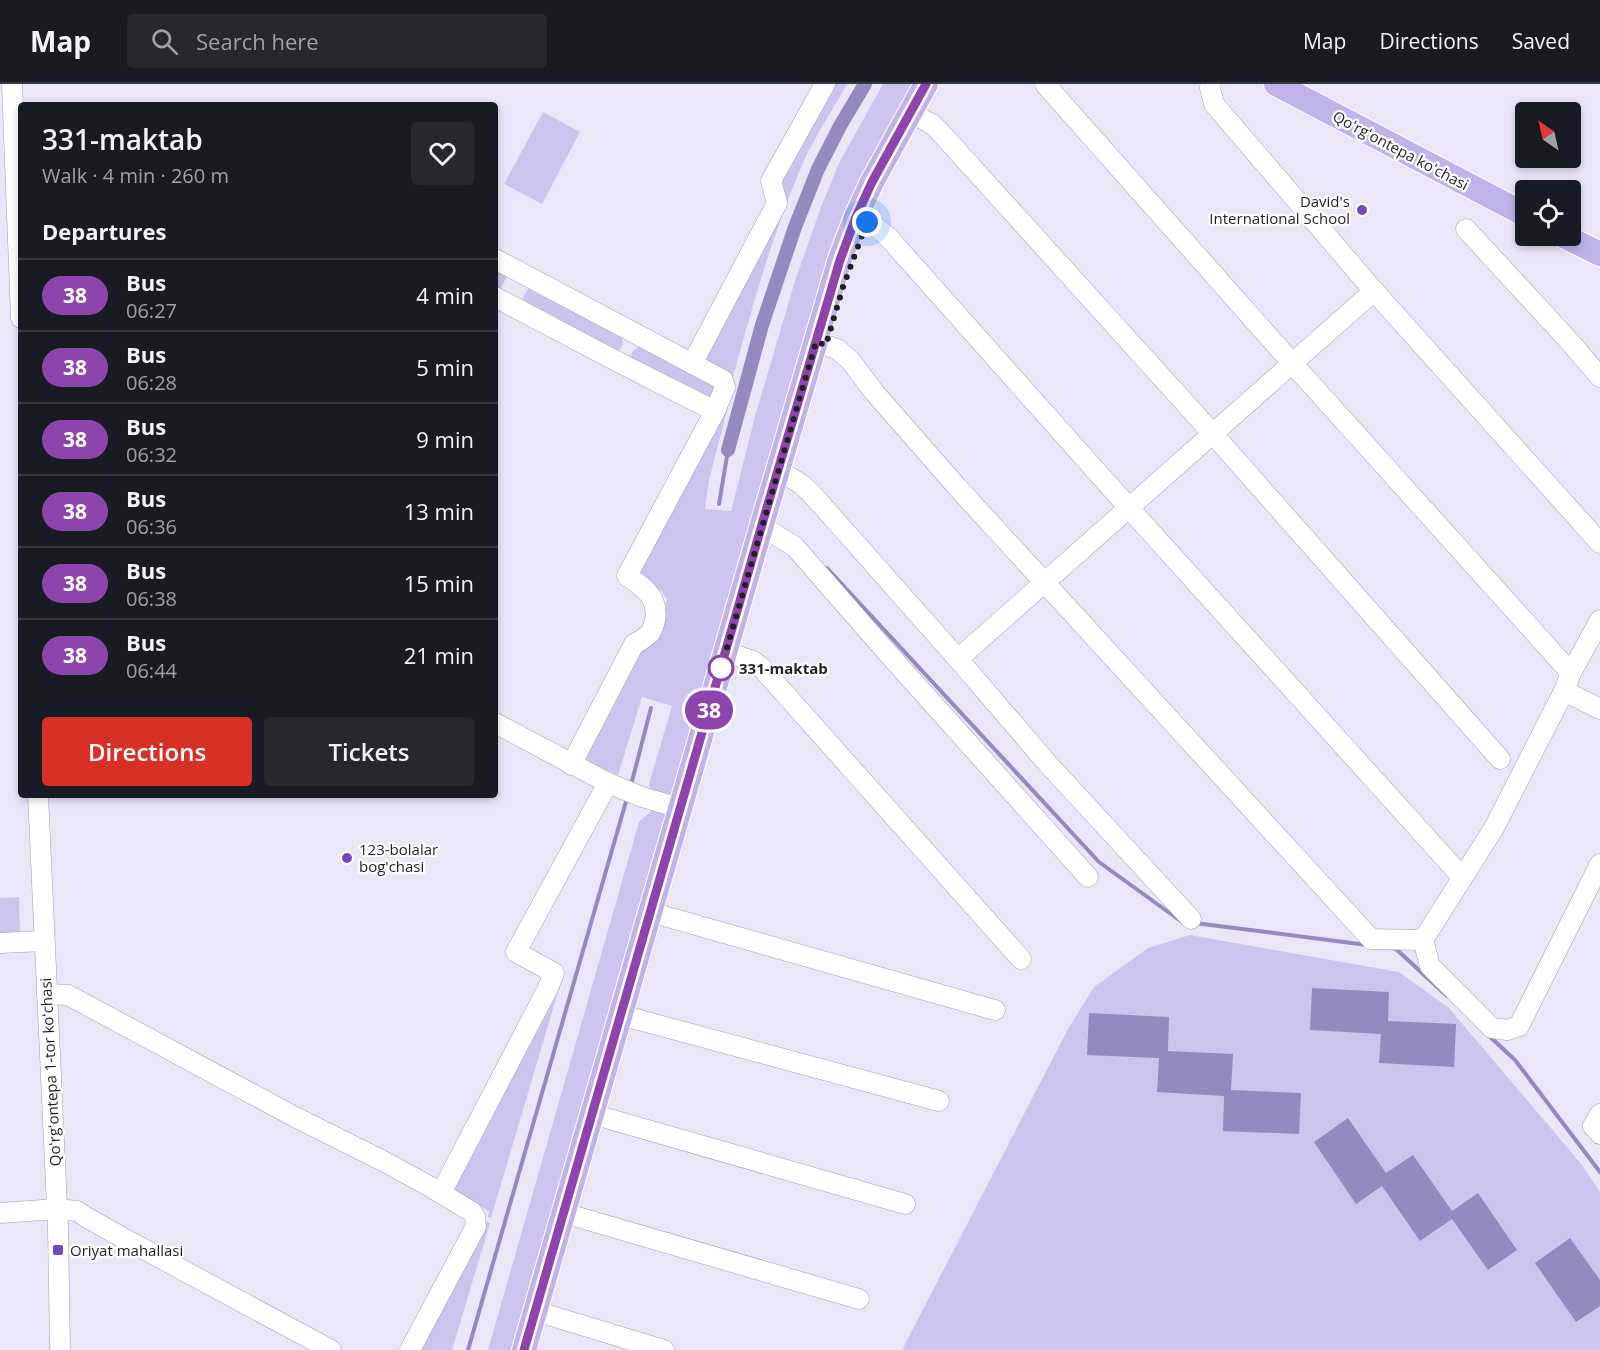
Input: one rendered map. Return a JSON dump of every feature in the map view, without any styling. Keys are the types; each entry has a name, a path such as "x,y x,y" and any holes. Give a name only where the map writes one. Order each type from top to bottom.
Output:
{"main road":[{"path":"915,116 927,84"},
{"path":"538,1350 542,1313 821,344 840,260 862,220 876,174 939,84"},
{"name":"Qoʻrgʻontepa koʻchasi","path":"1278,84 1515,209"},
{"name":"Qoʻrgʻontepa koʻchasi","path":"1303,84 1515,195"},
{"path":"1581,230 1600,240"},
{"path":"1581,244 1600,254"},
{"path":"657,914 680,808 773,533 783,473"},
{"path":"524,1350 542,1313"}],"street":[{"path":"12,84 18,240"},
{"path":"692,364 777,203 771,181 825,84"},
{"path":"1045,84 1292,363 1567,682 1600,710"},
{"path":"1211,84 1214,104 1374,291 1600,543"},
{"path":"915,116 932,124 941,133 1213,434 1500,759"},
{"path":"862,220 876,227 888,237 1462,877"},
{"path":"1466,229 1600,377"},
{"path":"498,261 723,380 725,387 627,576 642,585 651,597 657,609 654,627 648,635 634,644 571,765"},
{"path":"958,659 1374,291"},
{"path":"498,299 714,411"},
{"path":"821,344 837,349 850,360 874,392 950,479 1371,939 1423,940"},
{"path":"783,473 811,493 1048,764 1191,919"},
{"path":"773,533 795,547 1088,877"},
{"path":"1600,620 1494,828 1423,940 1430,966 1492,1028 1507,1030 1519,1026 1600,864"},
{"path":"731,654 753,661 761,667 1021,959"},
{"path":"498,725 571,765 621,788 680,808"},
{"path":"441,1193 548,988 558,976 516,952 621,788"},
{"name":"Qoʻrgʻontepa 1-tor koʻchasi","path":"38,798 57,1209 60,1350"},
{"path":"657,914 995,1010"},
{"path":"0,943 44,941"},
{"path":"46,993 68,995 295,1117 383,1161 472,1212 476,1226 410,1350"},
{"path":"627,1016 939,1101"},
{"path":"599,1116 905,1204"},
{"path":"0,1213 77,1210 125,1239 332,1350"},
{"path":"570,1215 859,1299"},
{"path":"542,1313 664,1350"}],"shaded area":[{"path":"833,84 847,84 806,156 794,183 765,266 732,380 701,361 786,195 776,183"},
{"path":"883,84 916,84 886,137 674,795 651,790 649,786 651,777 672,706 642,697 618,775 583,759 637,651 662,628 667,599 661,591 636,577 734,384 709,480 705,509 731,511 756,413 795,281 821,207 840,161"},
{"path":"543,112 580,132 542,204 504,184"},
{"path":"498,269 508,274 498,292"},
{"path":"530,285 621,336 623,343 621,347 616,351 520,303"},
{"path":"642,346 715,386 710,399 631,360 634,351"},
{"path":"655,808 669,812 515,1350 488,1350 639,822"},
{"path":"19,897 20,935 0,935 0,898"},
{"path":"1190,935 1399,972 1449,1008 1582,1165 1600,1192 1600,1350 902,1350 1068,1029 1094,987 1148,948"},
{"path":"560,985 491,1218 488,1217 489,1211 455,1194 455,1177"},
{"path":"1312,988 1389,992 1388,1021 1456,1024 1454,1067 1379,1063 1381,1034 1310,1030"},
{"path":"1089,1013 1169,1017 1168,1051 1233,1054 1231,1090 1301,1093 1299,1134 1223,1131 1224,1096 1157,1092 1159,1058 1087,1055"},
{"path":"1348,1118 1386,1173 1413,1155 1452,1211 1478,1193 1517,1250 1488,1270 1452,1219 1420,1241 1382,1186 1356,1204 1314,1142"},
{"path":"485,1221 490,1223 452,1350 416,1350"},
{"path":"1570,1238 1600,1280 1600,1306 1576,1322 1535,1263"}],"waterway":[{"path":"728,450 762,325 795,227 818,169 865,84"},
{"path":"719,504 728,450"},
{"path":"827,568 1099,862 1182,922"},
{"path":"631,785 651,708"},
{"path":"468,1350 627,798"},
{"path":"1195,923 1367,945"},
{"path":"1392,948 1396,949 1447,996"},
{"path":"1487,1034 1515,1060 1600,1172"}],"bus line":[{"name":"38","path":"524,1350 840,260 872,182 926,84"}],"place":[{"name":"David's International School","path":"1362,210"},
{"name":"331-maktab","path":"721,668"},
{"name":"123-bolalar bog'chasi","path":"347,858"},
{"name":"Oriyat mahallasi","path":"58,1250"}],"route":[{"path":"721,668 816,342 826,345 843,287 867,222"}]}
